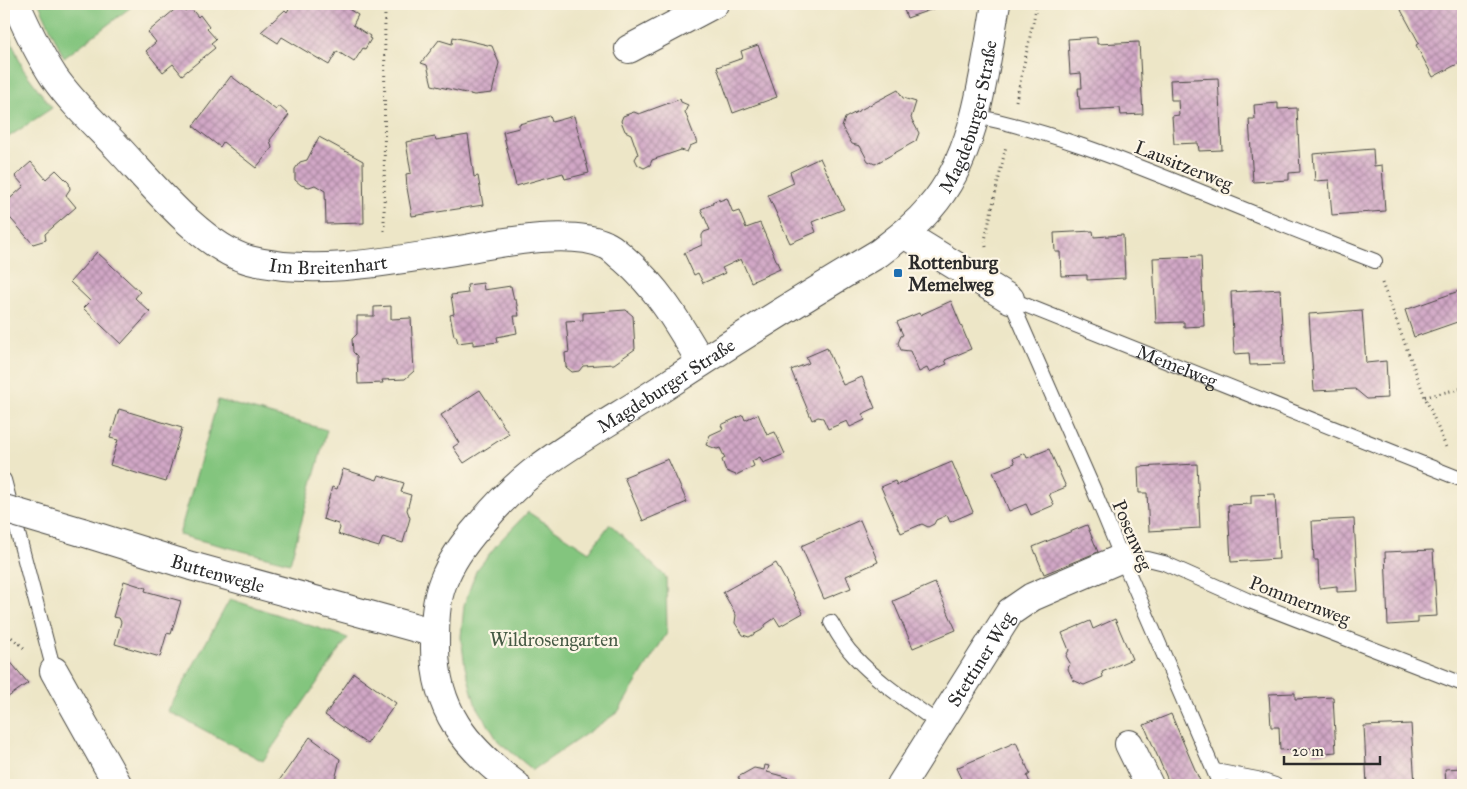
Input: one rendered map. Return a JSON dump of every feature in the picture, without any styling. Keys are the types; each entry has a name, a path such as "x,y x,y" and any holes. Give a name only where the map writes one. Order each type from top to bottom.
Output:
{"street":[{"name":"Im Breitenhart","path":"16,4 36,47 55,78 74,102 173,206 199,230 224,249 247,259 282,265 327,266 384,261 501,243 565,236 588,238 608,246 636,269 666,303 702,362"},
{"path":"629,49 714,4"},
{"name":"Magdeburger Straße","path":"516,785 493,768 470,744 452,718 439,688 435,660 436,605 443,582 455,557 469,537 508,495 532,474 702,362 878,253 904,234 931,207 951,178 965,149 975,116 996,4"},
{"name":"Memelweg","path":"904,234 1010,300"},
{"name":"Buttenwegle","path":"4,510 191,566 435,632"},
{"name":"Stettiner Weg","path":"901,785 1010,612 1032,597 1122,558"},
{"path":"54,671 118,785"},
{"path":"1129,744 1149,785"}],"lane":[{"name":"Lausitzerweg","path":"975,116 1011,123 1050,134 1142,168 1375,261"},
{"name":"Memelweg","path":"1010,300 1458,478"},
{"name":"Posenweg","path":"1010,300 1220,785"},
{"path":"4,480 54,671"},
{"name":"Pommernweg","path":"1122,558 1148,559 1164,563 1247,600 1463,684"},
{"path":"831,622 843,642 867,668 939,724"},
{"path":"1215,771 1257,779 1275,785"}],"path":[{"path":"384,261 385,4"},
{"path":"986,249 985,240 1037,4"},
{"path":"1375,261 1425,398 1458,478"},
{"path":"1425,398 1463,388"}],"green space":[{"path":"39,4 135,4 64,58"},
{"path":"4,22 23,69 52,108 4,140"},
{"path":"218,400 327,430 290,563 179,535"},
{"name":"Wildrosengarten","path":"528,512 589,552 610,524 666,577 667,633 618,712 533,770 498,741 475,703 465,667 461,637 464,605 476,571 498,543"},
{"path":"230,599 348,638 263,761 168,711"}],"building":[{"path":"292,4 346,4 344,6 358,15 353,25 370,36 369,38 371,39 354,62 337,51 329,65 282,37 278,43 261,32 285,10 287,12"},
{"path":"902,4 947,4 907,18"},
{"path":"1411,4 1463,4 1463,61 1433,77 1416,45 1419,43 1401,10"},
{"path":"180,5 185,11 190,7 198,17 200,15 209,27 207,29 216,39 211,43 215,48 182,75 173,64 163,72 146,51 156,42 148,32"},
{"path":"453,37 492,46 499,63 492,93 474,95 432,85 427,65 421,63 439,40 452,44"},
{"path":"1097,37 1097,44 1139,42 1143,114 1121,115 1120,108 1080,110 1078,88 1082,88 1081,73 1070,74 1068,39"},
{"path":"758,45 777,97 733,113 717,67 743,58 741,51"},
{"path":"231,76 276,110 279,106 289,115 270,140 272,148 256,168 223,142 220,147 193,126"},
{"path":"1218,78 1222,150 1199,151 1198,143 1174,144 1172,116 1179,115 1178,100 1171,100 1170,80"},
{"path":"898,90 903,98 916,102 911,118 919,133 916,141 875,164 868,161 860,146 852,144 842,127 845,118"},
{"path":"680,99 681,102 688,105 685,112 697,143 690,146 687,152 681,150 652,160 650,165 644,168 638,165 635,159 638,154 631,134 625,131 621,121 623,116 634,112 639,114"},
{"path":"1278,103 1278,109 1297,108 1300,172 1289,173 1289,180 1253,182 1249,119 1255,119 1254,105"},
{"path":"550,116 552,122 574,116 589,173 565,179 563,173 516,186 503,132 519,128 519,124"},
{"path":"468,135 474,177 478,176 483,205 412,216 407,188 406,174 411,173 406,142 435,137 436,140"},
{"path":"319,137 363,161 364,223 326,224 325,191 315,185 309,187 301,185 295,180 295,169 300,162 307,160"},
{"path":"1373,149 1374,166 1382,165 1385,211 1332,215 1329,180 1315,181 1313,154"},
{"path":"820,158 844,209 812,222 816,232 790,243 768,195 794,183 790,172"},
{"path":"31,162 46,179 56,170 69,183 70,189 66,195 76,207 45,234 46,240 33,244 4,211 4,204 24,186 15,176"},
{"path":"727,198 733,213 739,211 746,228 760,223 780,269 751,282 741,259 722,268 725,273 703,283 698,273 694,275 684,253 702,245 702,235 710,230 701,209 719,199 719,201"},
{"path":"1093,231 1094,237 1123,235 1125,278 1087,280 1087,275 1061,276 1060,252 1055,252 1054,233"},
{"path":"97,252 140,292 135,298 150,312 121,344 83,308 90,301 70,282"},
{"path":"1201,256 1204,326 1184,327 1184,322 1156,323 1153,258"},
{"path":"483,283 484,290 511,286 519,316 514,316 517,333 497,337 498,342 473,345 473,341 458,343 456,336 454,336 450,315 454,314 451,295 468,293 467,285"},
{"path":"1280,289 1284,364 1250,365 1249,353 1234,354 1231,292"},
{"path":"1459,291 1463,302 1463,320 1414,337 1405,310"},
{"path":"951,301 971,349 945,360 947,364 929,372 927,368 919,372 910,351 901,350 898,343 903,335 897,322 919,313 920,315"},
{"path":"391,306 391,319 411,318 414,371 405,379 382,380 383,383 358,384 357,356 353,352 352,339 357,334 357,316 374,316 374,307"},
{"path":"626,310 633,316 635,349 614,364 583,366 579,371 572,372 566,367 565,353 569,352 566,321 583,320 583,313"},
{"path":"1362,310 1366,363 1386,361 1388,398 1367,399 1355,389 1314,391 1309,314"},
{"path":"827,348 843,385 862,377 875,408 862,414 865,420 850,427 847,421 828,429 823,418 818,417 812,420 791,370 809,363 806,357"},
{"path":"480,390 509,434 464,463 453,447 459,443 441,415"},
{"path":"119,409 182,428 166,482 110,465 118,440 110,438"},
{"path":"758,414 767,435 775,432 785,454 763,463 760,457 752,461 754,466 736,475 726,471 722,460 725,458 720,448 717,449 706,445 710,435 723,429 721,425 743,415 745,420"},
{"path":"1049,449 1066,487 1049,494 1054,505 1031,515 1026,504 1009,511 993,472 1015,463 1013,458 1025,453 1027,458"},
{"path":"668,459 687,502 643,521 624,477"},
{"path":"952,462 973,512 950,522 947,515 936,520 934,524 928,527 922,524 901,533 881,487 895,481 897,485"},
{"path":"1197,464 1200,528 1149,531 1147,493 1139,493 1138,467"},
{"path":"343,469 377,480 379,475 404,483 401,492 411,495 407,510 410,518 403,543 383,537 379,547 338,534 340,528 338,524 323,519 332,487 337,489"},
{"path":"1275,494 1279,559 1231,562 1228,505 1251,504 1251,495"},
{"path":"1354,519 1358,591 1337,592 1337,586 1319,588 1318,560 1314,560 1312,521"},
{"path":"860,520 878,562 846,576 851,588 824,599 801,546"},
{"path":"1087,525 1098,552 1044,574 1033,547"},
{"path":"1433,550 1437,616 1418,617 1418,623 1388,625 1385,552"},
{"path":"776,563 803,613 780,626 775,618 766,624 762,630 749,637 743,635 735,623 736,615 723,592"},
{"path":"124,581 146,588 145,591 181,601 171,634 167,633 160,657 115,644 121,622 119,618 113,617"},
{"path":"935,583 956,630 913,648 893,601"},
{"path":"1115,619 1132,659 1102,672 1103,677 1084,685 1073,680 1068,669 1070,663 1066,656 1069,650 1062,633 1090,621 1093,629"},
{"path":"4,654 28,683 4,700"},
{"path":"354,673 396,703 367,744 325,715"},
{"path":"1295,693 1295,699 1333,697 1336,752 1313,754 1312,748 1280,750 1279,727 1271,727 1269,694"},
{"path":"1171,714 1200,781 1189,785 1170,785 1144,725"},
{"path":"1411,724 1415,785 1367,785 1364,726"},
{"path":"310,737 340,759 334,784 328,779 324,785 276,785"},
{"path":"1016,742 1030,774 1027,776 1031,785 964,785 956,768"},
{"path":"765,765 769,766 767,772 793,779 797,785 742,785 738,777 754,768 764,770"},
{"path":"1463,768 1463,785 1446,785 1445,769"}],"place":[{"name":"Rottenburg Memelweg","path":"898,273"}]}
